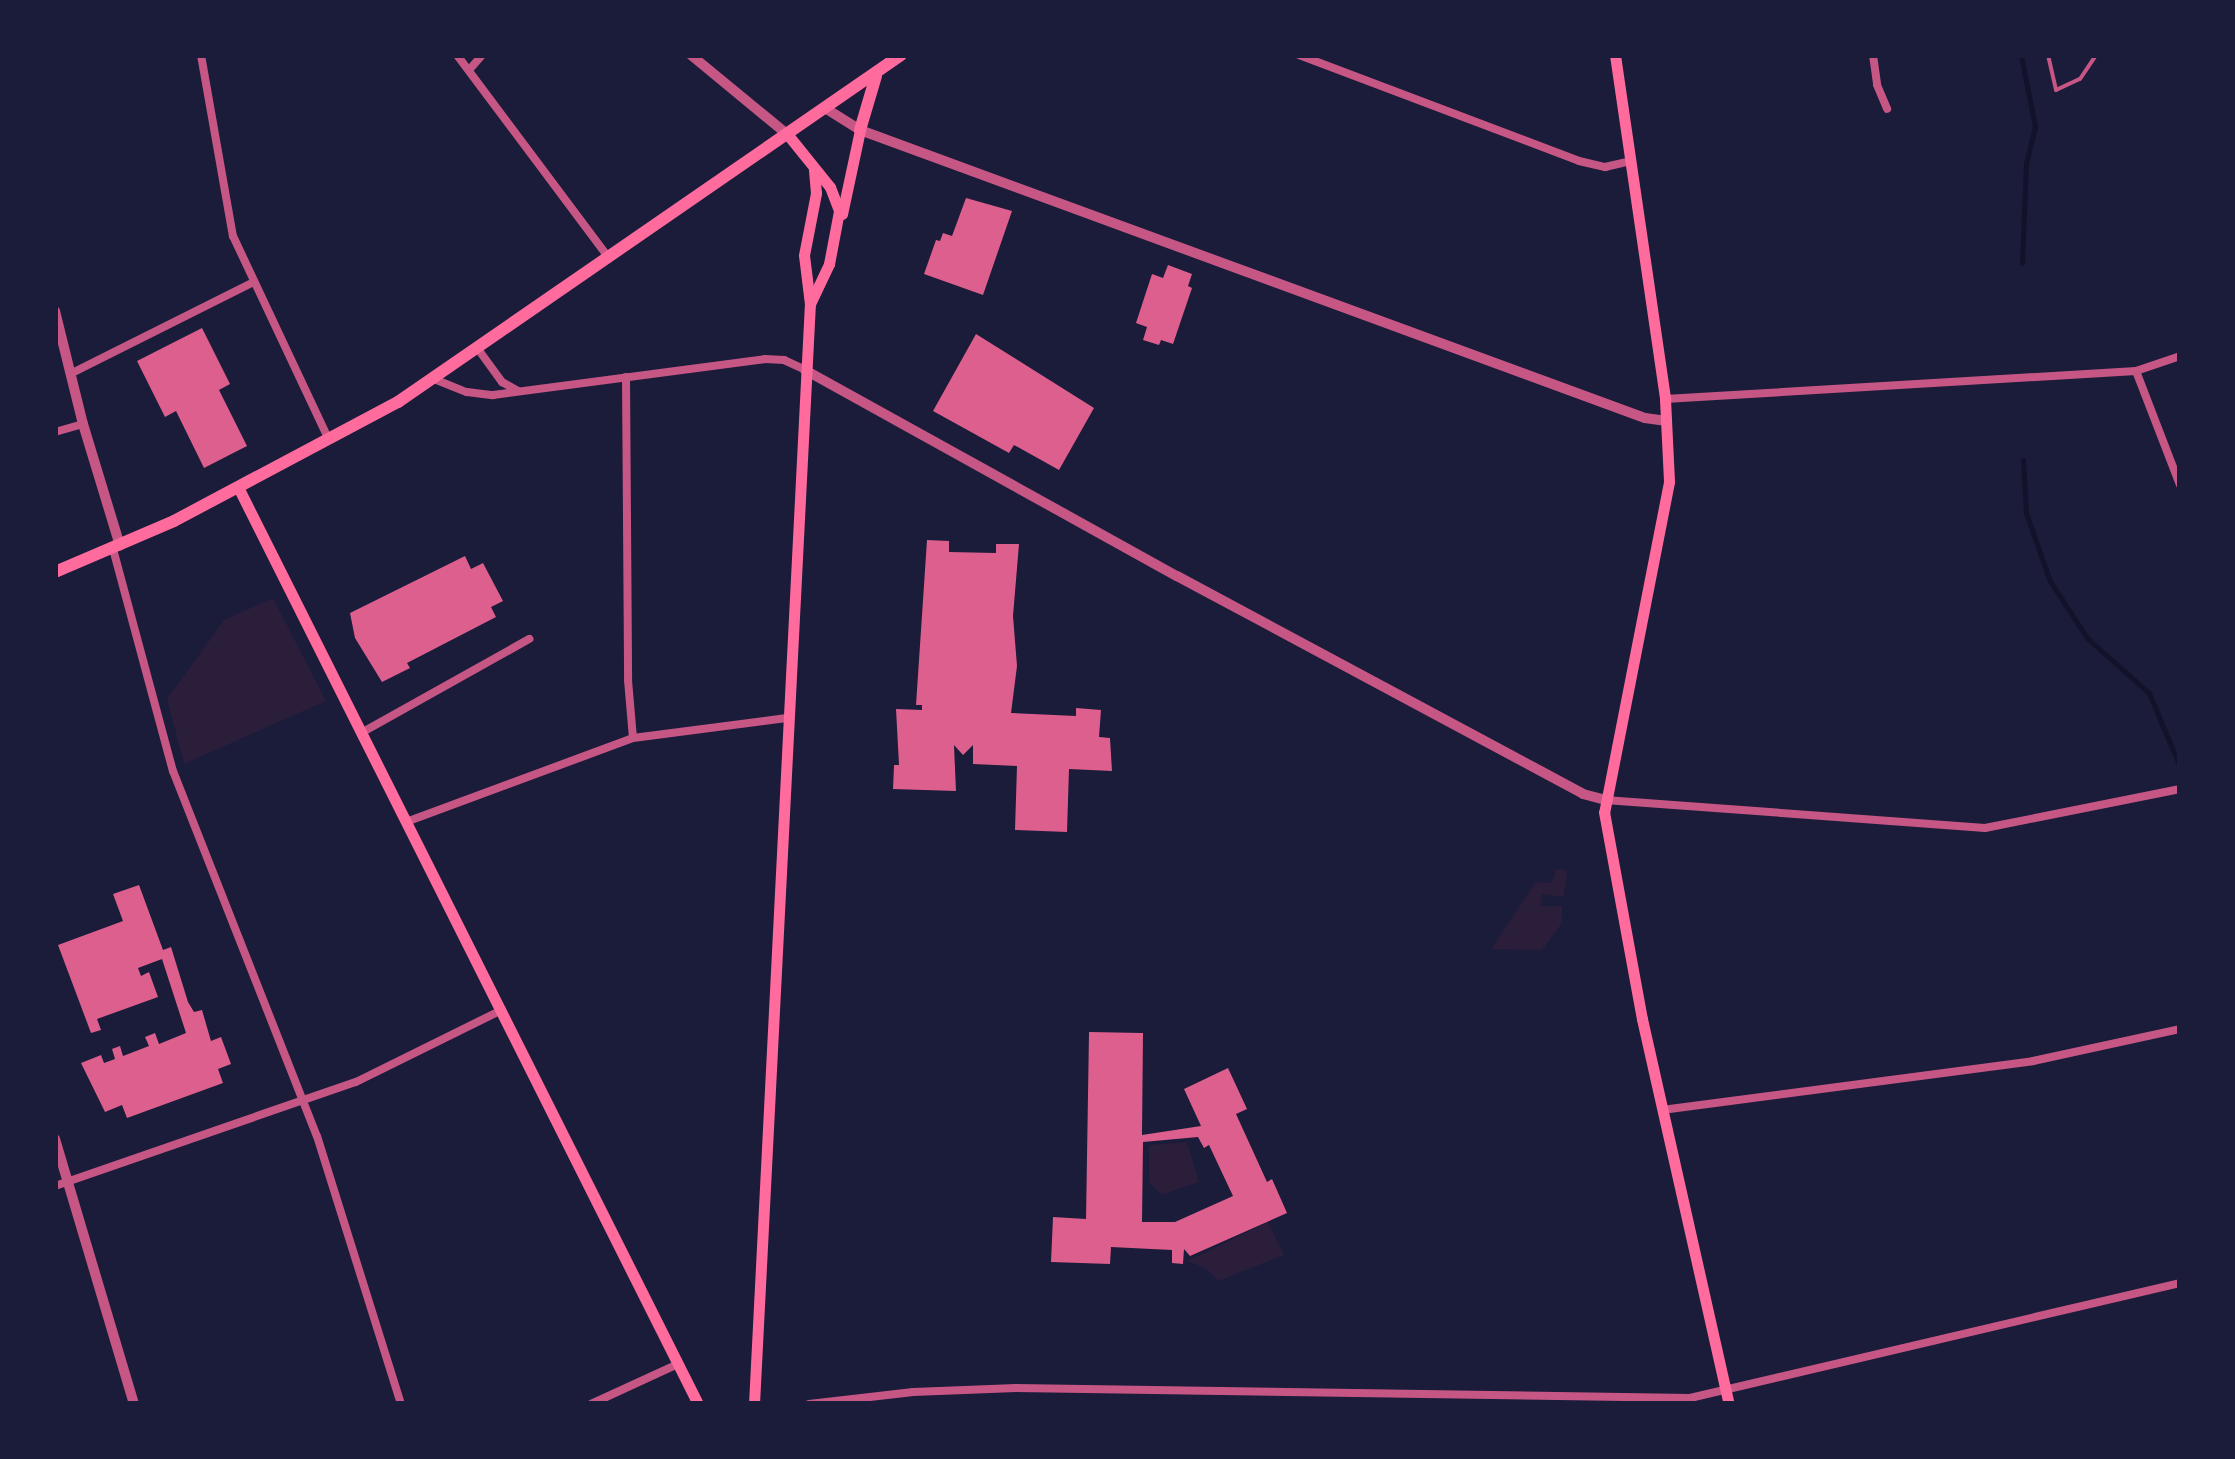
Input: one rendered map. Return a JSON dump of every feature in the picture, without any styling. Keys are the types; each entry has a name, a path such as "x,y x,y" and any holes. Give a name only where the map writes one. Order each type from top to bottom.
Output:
{"main road":[{"path":"55,572 116,548 239,489 434,379 901,55"},
{"path":"1615,55 1666,399 1669,482 1605,800 1662,1110 1727,1398"},
{"path":"810,304 825,276 866,98 878,72"},
{"path":"788,135 836,197 838,228"},
{"path":"754,1404 810,304 804,255 816,193 814,169"},
{"path":"239,489 698,1404"}],"street":[{"path":"200,55 233,236 329,440"},
{"path":"458,55 609,258"},
{"path":"470,69 482,55"},
{"path":"692,55 788,135"},
{"path":"1873,55 1877,85 1887,109"},
{"path":"1304,56 1579,162 1606,166 1630,161"},
{"path":"825,108 860,130 1645,418 1667,421"},
{"path":"70,374 254,282"},
{"path":"55,312 179,788 302,1101 401,1404"},
{"path":"478,348 502,382 522,392"},
{"path":"1666,399 2136,371 2180,356"},
{"path":"434,379 480,394 522,392 765,359 784,360 1583,794 1605,800 1985,828 2180,789"},
{"path":"2136,371 2180,486"},
{"path":"626,377 628,680 633,738"},
{"path":"55,432 83,424"},
{"path":"361,733 529,639"},
{"path":"406,822 633,738 787,718"},
{"path":"55,1186 372,1075 502,1010"},
{"path":"1662,1110 2034,1061 2180,1029"},
{"path":"55,1139 134,1404"},
{"path":"809,1404 947,1391 1412,1399 1727,1398 2180,1284"},
{"path":"591,1404 678,1364"},
{"path":"1096,1392 1099,1404"}],"lane":[{"path":"2048,55 2056,90 2080,79 2096,55"}],"shaded area":[{"path":"273,598 326,701 184,764 167,699 224,620"},
{"path":"1556,869 1567,870 1564,897 1542,894 1540,906 1562,906 1562,923 1542,950 1491,949 1536,882 1552,883"},
{"path":"1187,1142 1199,1182 1162,1195 1149,1182 1149,1145"},
{"path":"1268,1222 1284,1255 1218,1281 1207,1269 1188,1261"}],"building":[{"path":"966,198 1012,211 983,295 924,274 936,240 940,241 943,233 952,236"},
{"path":"1168,265 1192,274 1188,286 1192,288 1173,344 1161,340 1159,345 1143,340 1147,327 1136,323 1152,274 1163,278"},
{"path":"202,328 230,384 219,390 247,446 204,468 176,411 165,417 137,361"},
{"path":"976,334 1094,408 1059,470 1014,445 1009,453 933,411"},
{"path":"927,540 949,541 949,552 996,553 996,544 1019,544 1013,616 1017,666 1011,713 1076,716 1076,708 1101,710 1099,737 1110,738 1112,771 1069,769 1067,832 1015,830 1017,766 973,764 973,745 963,755 954,745 956,791 893,789 894,765 899,765 896,709 922,710 922,705 916,705"},
{"path":"465,556 471,569 483,563 503,601 491,607 496,617 407,663 410,668 382,682 355,638 350,613"},
{"path":"139,885 163,950 171,947 188,1002 194,1012 202,1010 211,1041 221,1037 231,1064 218,1069 223,1083 127,1118 122,1105 105,1112 81,1063 101,1055 104,1063 115,1059 112,1049 120,1046 123,1056 149,1046 145,1037 155,1033 159,1044 186,1033 162,959 138,968 141,976 149,972 158,997 97,1019 101,1030 91,1033 58,945 123,921 113,894"},
{"path":"1089,1032 1143,1033 1142,1135 1201,1126 1184,1089 1228,1068 1247,1109 1236,1114 1267,1182 1272,1179 1287,1213 1190,1256 1184,1249 1183,1264 1172,1263 1172,1250 1111,1247 1110,1264 1051,1262 1053,1217 1086,1219","holes":["1198,1137 1204,1148 1209,1145 1233,1196 1175,1222 1142,1222 1143,1142"]}],"waterway":[{"path":"2021,55 2035,127 2026,163 2022,263"},
{"path":"2023,460 2026,513 2050,581 2087,638 2149,693 2180,767"}]}
